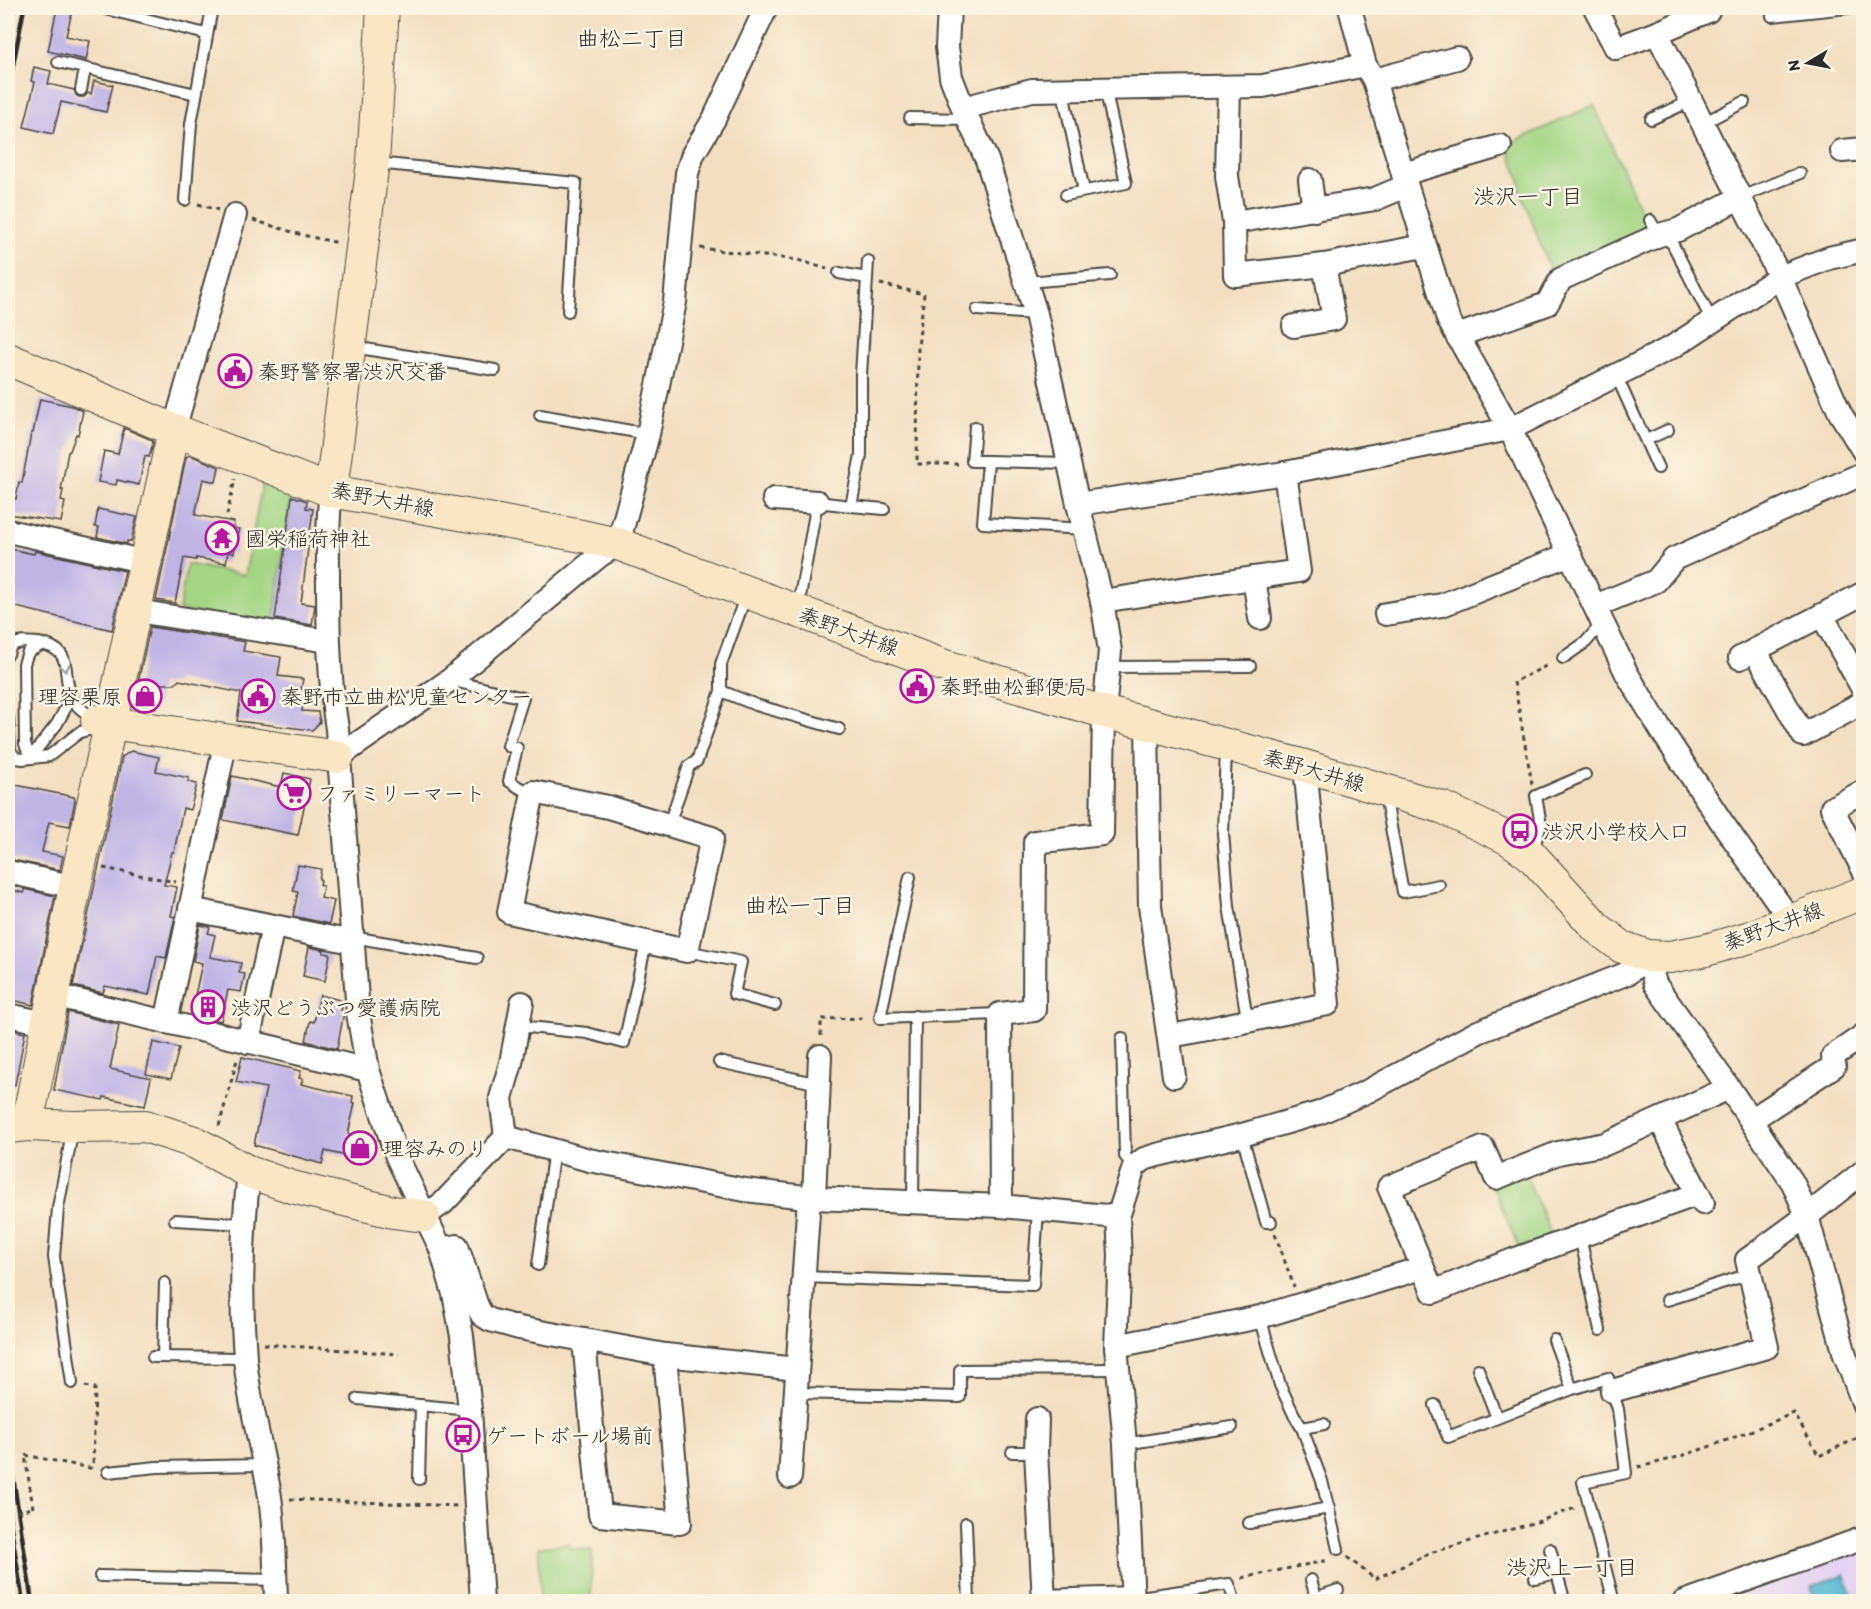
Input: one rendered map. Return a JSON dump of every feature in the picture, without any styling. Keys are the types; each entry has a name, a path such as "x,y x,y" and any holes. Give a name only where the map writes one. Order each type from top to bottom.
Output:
{"main road":[{"path":"331,491 373,162 383,8"},
{"name":"秦野大井線","path":"8,359 174,430 331,491 618,544 797,613 942,665 1147,724 1305,766 1444,808 1509,839 1531,855 1597,928 1622,947 1648,956 1670,957 1706,950 1750,937 1863,892"},
{"path":"174,430 136,611 104,722 78,875 49,1009 17,1126 145,1126 194,1142 249,1172 315,1193 393,1212 424,1216"},
{"path":"104,722 338,757"}],"street":[{"path":"338,757 450,680 599,556 618,544 648,434 675,302 687,173 693,154 714,119 766,8"},
{"path":"949,8 947,47 951,77 965,114 987,160 1036,314 1068,463 1102,601 1110,651 1104,712 1102,834 1035,842 1034,1010 1000,1014 1000,1206"},
{"path":"1350,8 1448,319 1510,429 1627,674 1721,821 1791,921"},
{"path":"1595,8 1617,48 1708,11"},
{"path":"1657,33 1780,277 1840,413 1863,452"},
{"path":"965,114 1032,90 1229,87 1273,84 1369,73 1457,58"},
{"path":"1229,87 1227,176 1234,222 1235,275 1324,265 1424,246"},
{"path":"1234,222 1376,200 1404,180 1500,146"},
{"path":"1310,180 1314,210"},
{"path":"1457,336 1547,304 1561,279 1597,271 1654,227 1678,230 1741,197"},
{"path":"174,430 235,214"},
{"path":"1078,504 1285,473 1510,429 1674,346 1780,277 1829,258 1863,250"},
{"path":"1294,326 1334,319 1324,265"},
{"path":"1102,601 1299,571 1285,473"},
{"path":"1598,614 1656,581 1674,559 1863,473"},
{"path":"331,491 328,516 328,641 358,1013 368,1070 397,1157 441,1250 454,1294 470,1410 482,1602"},
{"path":"774,499 817,502"},
{"path":"13,536 146,562"},
{"path":"1386,614 1442,605 1570,554"},
{"path":"1254,578 1260,618"},
{"path":"1863,593 1748,654 1803,735 1863,702"},
{"path":"136,611 328,641"},
{"path":"1822,615 1863,691"},
{"path":"1147,724 1150,906 1174,1076"},
{"path":"166,1022 226,740"},
{"path":"1168,1036 1215,1029 1247,1020 1328,1004 1305,766"},
{"path":"1863,791 1832,808 1863,871"},
{"path":"533,792 608,807 712,838 687,951 510,912 533,792"},
{"path":"8,872 78,875"},
{"path":"190,909 352,940"},
{"path":"245,1042 273,926"},
{"path":"1036,1419 1044,1601 1133,1600 1125,1444 1116,1346 1120,1256 1118,1217 1134,1167 1157,1155 1242,1135 1319,1113 1368,1091 1478,1032 1628,973 1648,956 1655,984 1793,1183 1807,1216 1845,1355 1863,1405"},
{"path":"506,1137 501,1098 511,1063 522,1003"},
{"path":"8,1015 49,1009 166,1022 368,1070"},
{"path":"1751,1120 1834,1066 1833,1056 1863,1035"},
{"path":"790,1477 803,1277 812,1198 820,1056"},
{"path":"1660,1120 1701,1198 1580,1236 1433,1292 1389,1187 1482,1148 1496,1178 1558,1153 1605,1144 1729,1088"},
{"path":"424,1216 443,1203 506,1137"},
{"path":"506,1137 589,1160 745,1190 812,1198 1000,1206 1118,1217"},
{"path":"1612,1391 1767,1347 1747,1260 1863,1171"},
{"path":"249,1172 243,1224 245,1350 252,1411 270,1498 275,1591"},
{"path":"441,1250 457,1246 477,1306 482,1315 490,1320 665,1355 797,1369"},
{"path":"1116,1346 1260,1317 1422,1268"},
{"path":"584,1340 600,1515 680,1523 665,1355"},
{"path":"1684,1602 1863,1538"}],"lane":[{"path":"102,8 206,34"},
{"path":"185,200 191,124 212,8"},
{"path":"1772,16 1846,8"},
{"path":"58,62 196,94"},
{"path":"81,90 85,69"},
{"path":"1066,195 1126,183 1106,88"},
{"path":"1058,89 1064,97 1084,191"},
{"path":"1652,119 1691,101"},
{"path":"1703,123 1744,102"},
{"path":"910,118 965,114"},
{"path":"373,162 576,183 568,311"},
{"path":"1741,197 1800,173"},
{"path":"1654,227 1671,243 1712,321"},
{"path":"850,506 861,455 861,375 868,261"},
{"path":"840,273 867,279"},
{"path":"1027,282 1110,275"},
{"path":"977,310 1036,314"},
{"path":"351,347 495,370"},
{"path":"1616,375 1659,468"},
{"path":"540,415 648,434"},
{"path":"975,427 972,461 1068,463"},
{"path":"1646,440 1668,430"},
{"path":"983,536 988,461"},
{"path":"797,613 805,579 817,502 884,509"},
{"path":"983,523 1084,530"},
{"path":"669,824 689,766 697,761 721,691 721,664 747,594"},
{"path":"1563,658 1586,642 1598,614"},
{"path":"8,654 11,645 21,640 56,648 61,653 71,698 104,722 49,756 16,758 10,751 8,717"},
{"path":"30,758 25,744 24,664 28,652 45,645"},
{"path":"1109,668 1250,666"},
{"path":"450,680 523,698 508,746 517,748 509,780 520,788 533,792"},
{"path":"721,691 756,705 839,729"},
{"path":"30,758 57,723 71,698"},
{"path":"1227,745 1224,833 1229,906 1247,1020"},
{"path":"1531,855 1541,825 1536,796 1585,775"},
{"path":"1384,790 1403,892 1439,885"},
{"path":"910,877 880,1018 1000,1014"},
{"path":"352,940 477,958"},
{"path":"519,1026 587,1033 624,1042 646,943"},
{"path":"687,951 753,964"},
{"path":"741,962 734,994 775,1005"},
{"path":"914,1202 915,1016"},
{"path":"1122,1038 1125,1156 1134,1167"},
{"path":"719,1062 819,1084"},
{"path":"72,1383 54,1257 58,1208 74,1127"},
{"path":"1242,1135 1266,1222 1271,1222"},
{"path":"538,1265 554,1149"},
{"path":"803,1277 1033,1285 1038,1209"},
{"path":"175,1220 243,1224"},
{"path":"1580,1236 1600,1330"},
{"path":"1667,1300 1750,1274"},
{"path":"165,1283 158,1357 188,1357 245,1350"},
{"path":"1260,1317 1280,1385 1302,1428 1322,1481 1338,1549"},
{"path":"1554,1340 1572,1389"},
{"path":"188,1357 190,1369"},
{"path":"795,1393 960,1396 960,1370 1118,1369"},
{"path":"1478,1369 1497,1418"},
{"path":"1435,1405 1448,1437 1572,1389 1608,1378 1618,1409 1626,1473 1583,1482 1614,1602"},
{"path":"358,1399 470,1410"},
{"path":"419,1479 421,1405"},
{"path":"1302,1428 1324,1424"},
{"path":"1125,1444 1232,1427"},
{"path":"1012,1452 1036,1452"},
{"path":"108,1472 157,1467 264,1465"},
{"path":"1249,1523 1329,1508"},
{"path":"966,1523 969,1602"},
{"path":"1550,1549 1565,1602"},
{"path":"1535,1578 1557,1573"},
{"path":"100,1576 275,1591"},
{"path":"1311,1580 1316,1597"},
{"path":"1133,1600 1229,1584 1234,1602"},
{"path":"1303,1602 1338,1590"},
{"path":"1025,1602 1044,1601"}],"path":[{"path":"185,200 302,235 362,248"},
{"path":"681,245 798,260 840,273"},
{"path":"867,279 924,294 918,347 917,464 966,464 972,461"},
{"path":"227,515 235,476"},
{"path":"1536,796 1514,682 1563,658"},
{"path":"78,875 195,886"},
{"path":"820,1056 821,1019 880,1018"},
{"path":"218,1128 245,1042"},
{"path":"1271,1222 1301,1306"},
{"path":"245,1350 399,1354"},
{"path":"72,1383 95,1388 93,1468"},
{"path":"1626,1470 1660,1463 1722,1443 1794,1413 1819,1456 1863,1435"},
{"path":"8,1513 33,1508 25,1455 108,1472"},
{"path":"270,1498 421,1506 475,1506"},
{"path":"1375,1579 1433,1552 1540,1521 1588,1504"}],"shaded area":[{"path":"1863,1548 1863,1601 1719,1602 1855,1553"}],"green space":[{"path":"1594,105 1648,227 1645,234 1551,273 1520,189 1521,183 1507,145"},
{"path":"263,480 292,491 273,625 179,610 187,564 245,575"},
{"path":"1525,1173 1552,1236 1519,1248 1493,1186"},
{"path":"569,1544 570,1549 592,1550 591,1601 540,1601 539,1547"}],"water":[{"path":"1845,1574 1855,1601 1816,1601 1811,1587"}],"building":[{"path":"57,8 73,8 66,36 90,41 86,60 48,51"},
{"path":"34,67 51,71 48,84 74,90 79,97 91,94 94,81 113,85 106,112 61,102 53,134 24,127 35,82 31,81"},
{"path":"40,399 72,406 83,411 78,435 76,434 68,452 61,490 63,490 61,501 65,502 61,522 8,514 8,497 16,499 19,482 22,483"},
{"path":"124,428 152,440 153,443 149,457 145,456 139,485 117,480 116,485 98,482 104,451 118,454"},
{"path":"190,455 219,467 216,482 203,479 195,515 234,522 233,528 239,529 234,553 228,552 226,563 184,558 175,603 156,600 186,457"},
{"path":"292,496 307,501 306,508 313,509 301,603 315,605 312,625 275,619"},
{"path":"98,509 137,517 131,541 127,541 127,544 97,537 99,527 95,527"},
{"path":"11,549 34,554 35,551 125,571 112,630 8,605 10,583 8,583 8,554"},
{"path":"150,627 245,642 243,651 281,657 278,676 303,679 301,689 305,690 302,711 318,712 320,722 312,730 237,721 241,693 179,680 175,684 161,684 156,708 142,706 135,696"},
{"path":"131,751 159,757 156,771 189,778 188,782 197,784 190,810 183,808 174,852 172,852 164,885 177,887 171,916 175,917 166,958 157,956 149,995 105,986 103,993 73,986 122,757"},
{"path":"284,773 310,779 298,835 223,820 232,776 281,787"},
{"path":"8,785 74,797 70,826 49,822 42,852 63,856 60,870 8,859"},
{"path":"298,865 321,869 319,879 321,880 320,885 323,886 321,898 334,901 329,924 293,916 298,892 293,891"},
{"path":"8,889 24,893 24,889 55,896 33,1005 8,999"},
{"path":"200,925 210,927 208,933 215,935 210,957 241,963 239,973 245,974 241,992 228,990 221,1021 191,1014 202,963 193,961"},
{"path":"309,947 324,950 323,953 330,954 325,981 303,976"},
{"path":"320,995 340,1000 338,1006 342,1007 341,1011 344,1012 337,1049 306,1041 310,1021 314,1022"},
{"path":"68,1012 119,1025 110,1069 151,1078 145,1106 54,1090"},
{"path":"8,1029 25,1033 15,1085 8,1084"},
{"path":"153,1042 179,1048 171,1079 146,1074"},
{"path":"242,1057 301,1071 299,1078 303,1079 301,1084 353,1096 352,1103 355,1103 348,1134 371,1140 366,1161 325,1151 322,1164 254,1145 266,1088 236,1082"}],"railway":[{"path":"8,38 14,8"},
{"path":"8,91 24,8"},
{"path":"8,1444 32,1602"},
{"path":"8,1509 23,1602"}],"place":[{"name":"秦野警察署渋沢交番","path":"235,371"},
{"name":"國栄稲荷神社","path":"222,538"},
{"name":"秦野曲松郵便局","path":"917,686"},
{"name":"理容栗原","path":"145,696"},
{"name":"秦野市立曲松児童センター","path":"258,696"},
{"name":"ファミリーマート","path":"294,793"},
{"name":"渋沢小学校入口","path":"1520,831"},
{"name":"渋沢どうぶつ愛護病院","path":"208,1007"},
{"name":"理容みのり","path":"360,1148"},
{"name":"ゲートボール場前","path":"463,1435"}],"district":[{"name":"曲松二丁目","path":"632,38"},
{"name":"渋沢一丁目","path":"1528,196"},
{"name":"曲松一丁目","path":"800,905"},
{"name":"渋沢上一丁目","path":"1572,1567"}]}
